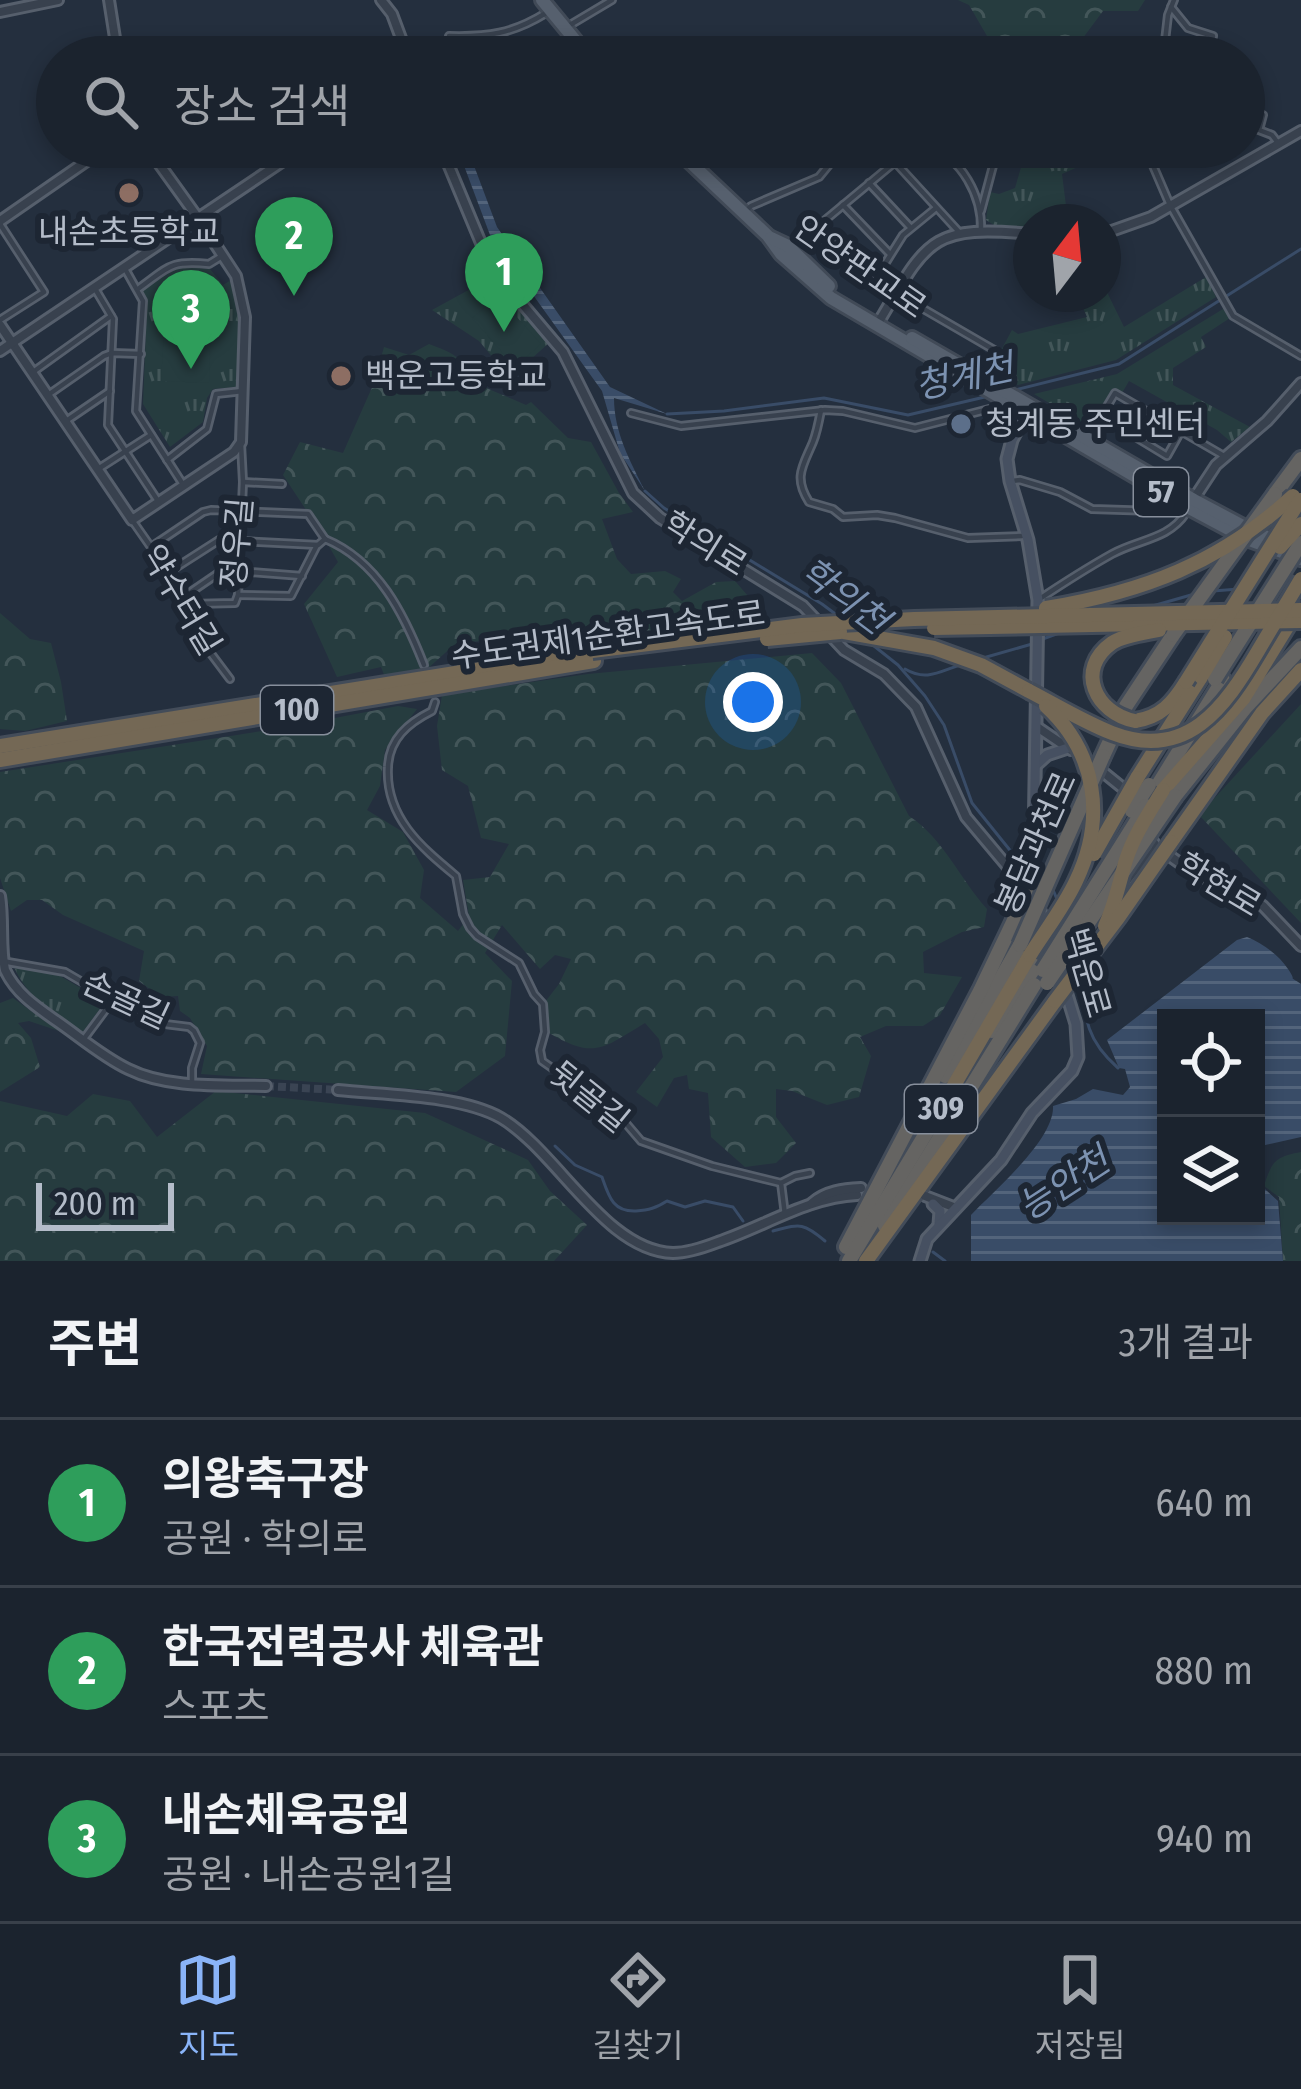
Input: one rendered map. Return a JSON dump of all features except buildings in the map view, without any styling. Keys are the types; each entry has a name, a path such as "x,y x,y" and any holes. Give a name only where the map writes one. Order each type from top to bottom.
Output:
{"highway":[{"name":"봉담과천로","path":"1036,963 1103,756 1126,706 1301,459"},
{"path":"993,617 1081,602 1160,580 1211,557 1299,495"},
{"path":"1098,942 1155,789 1299,495"},
{"path":"1196,622 1117,640 1100,654 1094,680 1100,702 1119,718 1136,721 1160,714 1206,680 1283,542 1301,524"},
{"name":"봉담과천로","path":"845,1256 1155,789 1206,680 1301,545"},
{"name":"봉담과천로","path":"1206,680 1301,558"},
{"path":"844,632 934,648 981,664 1114,734 1166,739 1214,715 1234,692 1301,579"},
{"path":"1075,883 1155,789 1243,699 1301,607"},
{"name":"수도권제1순환고속도로","path":"0,746 802,626 1301,607"},
{"name":"수도권제1순환고속도로","path":"0,760 593,656 844,632 1301,620"},
{"name":"봉담과천로","path":"865,1261 1036,963 1155,789 1218,740 1301,648"},
{"path":"865,1261 1118,918 1163,844 1262,712 1301,670"},
{"path":"1029,691 1076,740 1090,772 1094,820 1075,883 1036,963"},
{"path":"845,1256 1028,891"},
{"name":"309","path":"845,1256 1036,963"}],"main road":[{"path":"546,5 572,36"},
{"name":"안양판교로","path":"695,168 831,298 1189,507 1247,539 1301,558"},
{"name":"안양판교로","path":"706,168 728,197"},
{"path":"1001,399 1012,440 1007,459 1010,481 1038,600 1034,844 1028,891"},
{"name":"안양판교로","path":"1001,399 1088,438 1189,507 1301,545"},
{"path":"1036,765 1054,751 1068,748"},
{"path":"1009,868 1018,872 1030,867"},
{"name":"백운로","path":"920,1261 927,1239 952,1207 1001,1160 1078,1057 1076,1024 1045,923 1028,891"},
{"path":"927,1200 940,1211 940,1224"}],"street":[{"path":"0,12 58,0"},
{"path":"109,0 115,36"},
{"path":"381,0 400,36"},
{"path":"565,28 612,0"},
{"path":"1166,36 1173,3"},
{"path":"1173,3 1188,28 1213,36"},
{"path":"491,36 507,32 546,5"},
{"path":"449,35 468,36"},
{"path":"1265,150 1301,131"},
{"path":"1265,132 1278,143"},
{"path":"76,168 0,222 44,292 0,323 132,520 234,452 241,442 243,299 236,276 162,168"},
{"path":"0,351 273,168"},
{"name":"학의로","path":"450,168 491,267 563,352 633,493 660,518 803,606 844,650 884,674 916,707 966,817 1028,891"},
{"path":"744,213 819,177 827,168"},
{"path":"631,413 681,426 843,411 915,428 1001,399 996,351 864,268 818,226 888,168"},
{"path":"900,168 959,232"},
{"path":"959,168 981,212"},
{"path":"981,230 993,168"},
{"path":"1154,168 1233,316 1301,356"},
{"path":"1121,228 1151,217 1234,168"},
{"path":"869,183 911,228"},
{"path":"843,205 890,253"},
{"path":"878,275 911,228 937,208"},
{"path":"878,323 926,251 946,236 981,230 1013,233"},
{"path":"138,289 176,264 209,264 222,256"},
{"path":"124,267 143,306 136,411 184,486"},
{"path":"94,287 112,316 108,425 159,503"},
{"path":"33,372 112,316"},
{"path":"48,395 112,353 141,354"},
{"path":"1038,600 1116,552 1162,536 1178,525 1224,456 1267,421 1301,383"},
{"path":"65,421 110,391"},
{"path":"167,460 205,432 216,394 243,391"},
{"path":"1088,438 1115,393 1224,456"},
{"path":"821,410 801,466 802,489 809,502 843,517 895,518 968,538 1026,535"},
{"path":"1101,416 1167,456 1181,431"},
{"path":"98,469 151,435"},
{"name":"정우길","path":"190,604 235,603 238,595 241,442"},
{"path":"1010,481 1060,492 1092,509 1189,507"},
{"path":"243,482 282,484"},
{"path":"151,547 203,512 308,514 325,539 353,552 388,592 424,665"},
{"name":"약수터길","path":"132,520 190,604 206,647 230,680"},
{"path":"238,595 292,596 325,539"},
{"path":"169,572 214,540 318,544"},
{"path":"185,596 223,570 302,575"},
{"name":"뒷골길","path":"435,702 432,711 406,725 390,750 389,798 424,849 457,876 463,914 477,937 519,963 543,1004 542,1061 618,1114 641,1141 781,1183"},
{"name":"학현로","path":"1037,727 1124,789 1163,844 1210,882 1262,905 1301,946"},
{"path":"1045,923 1102,911 1163,844"},
{"path":"0,896 2,961 11,981 83,1040 142,1076 266,1086"},
{"name":"손골길","path":"2,961 65,972 165,1024 189,1027 200,1043 192,1083"},
{"path":"83,1040 113,1000"},
{"path":"338,1090 452,1102 499,1117 528,1140 609,1224 650,1247 673,1253 749,1232 840,1189 859,1192"},
{"path":"785,1215 781,1183 810,1173"},
{"path":"927,1200 952,1207"}],"green space":[{"path":"958,0 1145,0 1138,11 1103,11 1084,36 987,36 969,5"},
{"path":"1021,168 1076,168 1062,174 1066,204 1013,204 1013,227 986,220 990,192 1015,188"},
{"path":"181,266 210,269 223,285 231,280 239,306 240,346 237,387 213,389 203,422 170,447 143,404 147,303 142,290"},
{"path":"494,276 550,342 510,378 479,341 432,310"},
{"path":"1206,277 1216,297 1116,360 1018,385 1001,376 1014,360 1000,352 1012,330 1018,334 1087,317 1085,312 1117,312 1124,327"},
{"path":"498,296 541,344 515,367 472,318"},
{"path":"1223,309 1230,318 1201,337 1206,347 1173,368 1173,385 1250,427 1231,442 1129,381 1122,393 1112,389 1092,423 1086,425 1034,394 1117,374"},
{"path":"165,314 211,316 209,383 161,381"},
{"path":"429,344 461,361 472,380 526,405 531,402 568,438 591,442 633,512 602,519 617,559 631,574 665,571 681,579 673,592 682,601 716,582 735,581 748,596 751,616 558,647 525,634 454,645 426,670 385,677 381,667 337,677 304,604 338,562 283,475 300,442 343,453 374,383 384,347 409,355"},
{"path":"0,613 30,639 51,643 67,721 25,731 0,729"},
{"path":"812,653 841,683 909,816 942,847 987,909 984,927 962,932 923,952 924,973 962,977 940,1015 923,1026 886,1026 860,1037 871,1056 859,1097 827,1105 776,1089 776,1117 796,1143 776,1163 745,1167 711,1137 708,1093 689,1089 687,1075 674,1078 657,1107 636,1092 663,1057 659,1039 645,1023 598,1048 578,1046 549,1033 545,1002 571,959 555,955 540,969 502,925 485,953 512,981 505,1056 456,1092 201,1074 207,1046 190,1018 180,1011 178,996 160,997 139,981 144,951 63,915 42,900 27,900 11,911 0,878 0,772 398,706 417,709 385,750 380,786 367,810 403,832 424,870 420,898 458,931 469,916 463,880 490,877 509,844 481,838 468,786 442,770 437,726 442,695 588,674"},
{"path":"1301,704 1301,923 1199,815"},
{"path":"14,967 60,976 105,1002 82,1033 34,996"},
{"path":"13,998 59,1031 29,1021 18,1023 31,1038 40,1067 0,1092 0,1003"},
{"path":"216,1091 425,1113 528,1160 550,1191 587,1225 554,1261 0,1261 0,1101 67,1116 93,1094 130,1101 157,1137"},
{"path":"1301,1152 1301,1261 1283,1261 1279,1197 1265,1187 1270,1171 1285,1156"}],"water":[{"path":"465,168 475,168 497,227 610,387 667,414 614,398 620,434 645,491 620,453 602,391 490,235"},
{"name":"능안천","path":"1247,937 1264,946 1301,984 1301,1137 1265,1145 1265,1009 1157,1009 1157,1225 1265,1225 1265,1189 1278,1201 1283,1261 971,1261 971,1215 1034,1149 1053,1106 1093,1089 1123,1095 1130,1087 1107,1040"}],"waterway":[{"name":"청계천","path":"1015,390 1119,364 1301,249"},
{"name":"청계천","path":"667,414 824,398 908,415 989,396"},
{"name":"학의천","path":"645,491 664,508 838,616"},
{"path":"1213,591 1239,589"},
{"path":"1149,607 1198,593"},
{"path":"1040,640 1059,633"},
{"name":"학의천","path":"869,642 925,696 944,725 972,803 1013,854 1027,862"},
{"path":"983,658 1032,644"},
{"path":"905,669 927,675 963,664"},
{"name":"학의천","path":"1051,885 1059,904"},
{"name":"학의천","path":"1082,976 1089,1027 1118,1068"},
{"path":"555,1146 575,1165 602,1177 610,1197 622,1209 645,1210 667,1201 685,1207 705,1201 733,1207 743,1221"},
{"path":"773,1231 801,1226 825,1241"},
{"path":"933,1252 945,1261"}],"tunnel":[{"path":"266,1086 338,1090"}],"place":[{"name":"내손초등학교","path":"129,193"},
{"name":"한국전력공사 체육관","path":"294,296"},
{"name":"의왕축구장","path":"504,332"},
{"name":"내손체육공원","path":"191,369"},
{"name":"백운고등학교","path":"341,376"},
{"name":"청계동 주민센터","path":"961,424"}]}
